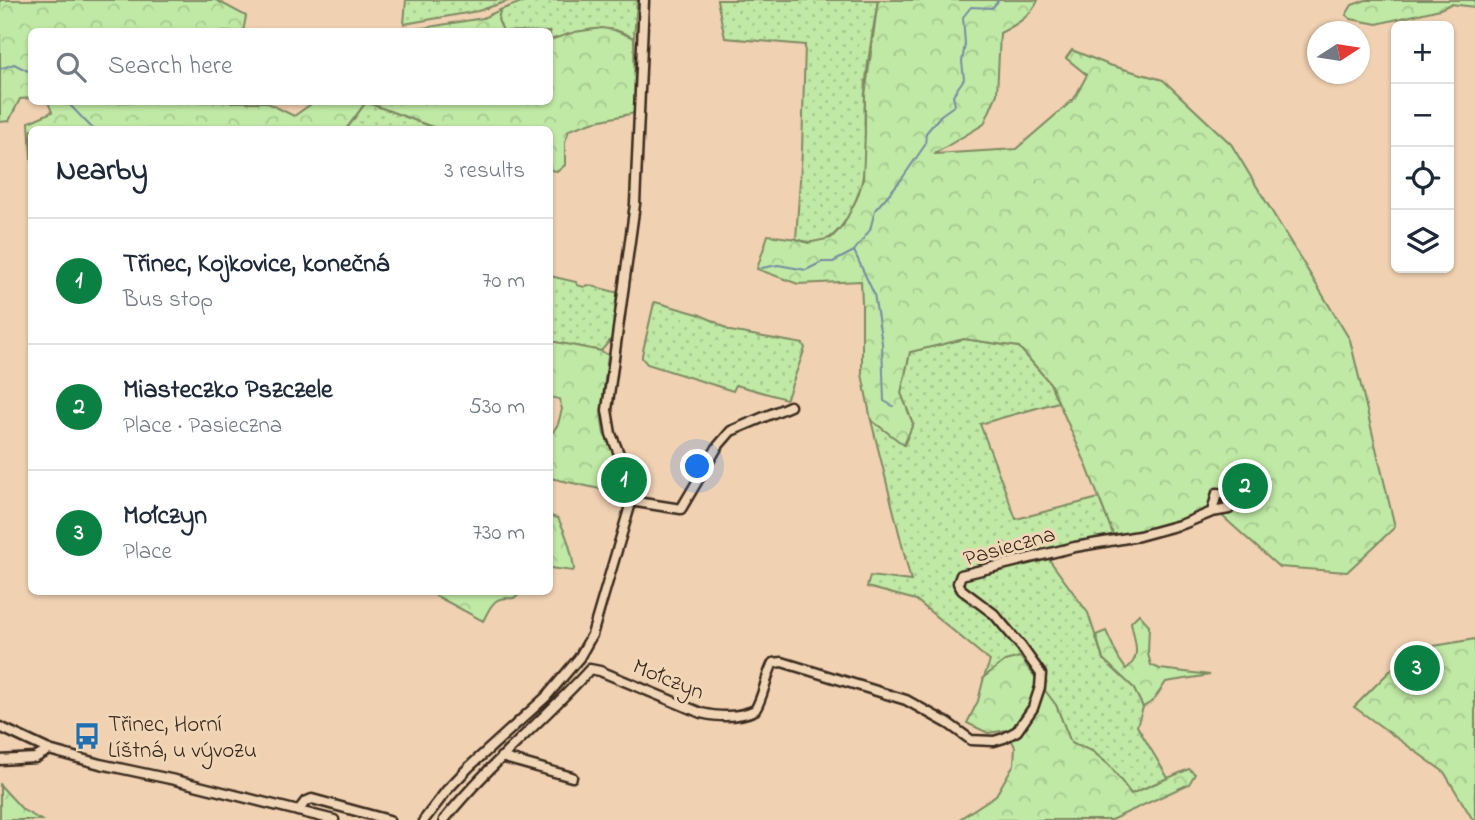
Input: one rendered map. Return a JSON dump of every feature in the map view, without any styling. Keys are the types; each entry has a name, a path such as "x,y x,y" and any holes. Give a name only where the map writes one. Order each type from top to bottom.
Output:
{"street":[{"path":"424,820 469,767 546,697 579,658 592,635 602,605 630,501 632,486 611,434 607,410 635,204 644,0"},
{"path":"630,501 681,509 718,446 731,431 790,406"},
{"name":"Pasieczna","path":"906,700 971,740 994,741 1011,735 1017,731 1033,708 1041,674 994,614 962,590 958,583 961,575 1075,547 1139,536 1183,524 1212,512"},
{"name":"Mołczyn","path":"444,820 479,779 562,700 590,669 713,716 741,715 755,710 769,670 773,663 777,662 906,700"},
{"path":"0,727 49,750 334,820"},
{"path":"0,760 35,758 49,750"},
{"path":"501,757 572,777"},
{"path":"298,810 312,799 372,818 389,820"}],"green space":[{"path":"0,0 216,0 246,16 244,28 28,28 28,98 20,99 9,121 0,122"},
{"path":"406,0 511,0 478,11 404,24"},
{"path":"527,0 637,0 634,38 613,30 592,29 553,39 553,28 502,28 498,20 500,10"},
{"path":"717,0 878,0 868,60 865,160 861,185 851,211 841,227 823,241 806,242 796,239 805,45 725,38"},
{"path":"878,0 1038,0 1027,16 1000,33 997,94 984,124 934,154 1016,149 1074,99 1087,75 1066,58 1072,50 1109,65 1163,80 1231,144 1350,340 1395,527 1347,572 1279,567 1220,514 1115,539 1050,383 1019,347 964,339 910,352 901,393 913,424 904,445 871,420 862,374 861,281 798,284 757,269 768,235 808,243 831,238 843,226 857,198 863,180 865,96"},
{"path":"1366,0 1475,0 1475,7 1451,4 1377,24 1351,19 1346,15 1352,5"},
{"path":"500,10 498,20 502,28 423,28 483,18"},
{"path":"602,28 634,38 635,113 569,130 565,142 565,165 558,171 553,170 553,126 430,126 374,105 553,105 553,39"},
{"path":"49,105 272,105 294,116 310,105 364,105 348,126 29,126 29,122 52,112"},
{"path":"364,105 374,105 430,126 349,126"},
{"path":"553,277 576,282 584,287 588,285 619,293 615,306 617,314 614,336 601,351 553,342"},
{"path":"655,302 698,314 730,331 803,344 805,348 787,398 736,385 733,391 647,364 642,355"},
{"path":"964,339 1019,347 1050,383 1058,402 980,424 1016,519 1099,498 1115,539 1048,558 1088,613 1103,659 1133,687 1143,707 1137,726 1168,778 1131,794 1109,765 1092,751 1071,743 1056,705 1005,661 984,677 990,661 916,600 867,587 870,576 911,581 871,420 904,444 913,424 901,393 910,352"},
{"path":"553,342 601,351 608,355 601,413 604,434 622,469 614,476 609,491 553,479 553,432 562,409 559,399 553,398"},
{"path":"553,517 558,518 569,543 573,571 553,568"},
{"path":"435,595 519,595 496,601 483,621"},
{"path":"1139,614 1149,625 1148,654 1151,665 1160,669 1210,675 1166,682 1153,701 1143,707 1133,687 1103,659 1096,635 1106,631 1126,669 1136,654 1131,622"},
{"path":"1475,639 1473,820 1444,772 1354,707 1411,650"},
{"path":"1020,657 1056,705 1071,743 1092,751 1109,765 1131,794 1189,769 1195,774 1189,784 1111,820 958,820 996,795 1014,764 1015,747 1007,730 988,733 967,723 978,701 984,677 1005,661"},
{"path":"0,785 23,810 41,820 0,820"}],"waterway":[{"path":"893,406 884,401 882,343 874,294 854,251 870,230 875,210 901,180 925,145 926,133 941,115 955,105 953,95 964,79 963,17 971,7 992,8 999,0"},
{"path":"0,69 14,64 28,71"},
{"path":"70,105 90,126"},
{"path":"762,268 778,265 806,270 822,262 833,262 854,251"}],"place":[{"name":"Třinec, Kojkovice, konečná","path":"624,480"},
{"name":"Miasteczko Pszczele","path":"1245,486"},
{"name":"Mołczyn","path":"1417,668"},
{"name":"Třinec, Horní Líštná, u vývozu","path":"87,736"}]}
